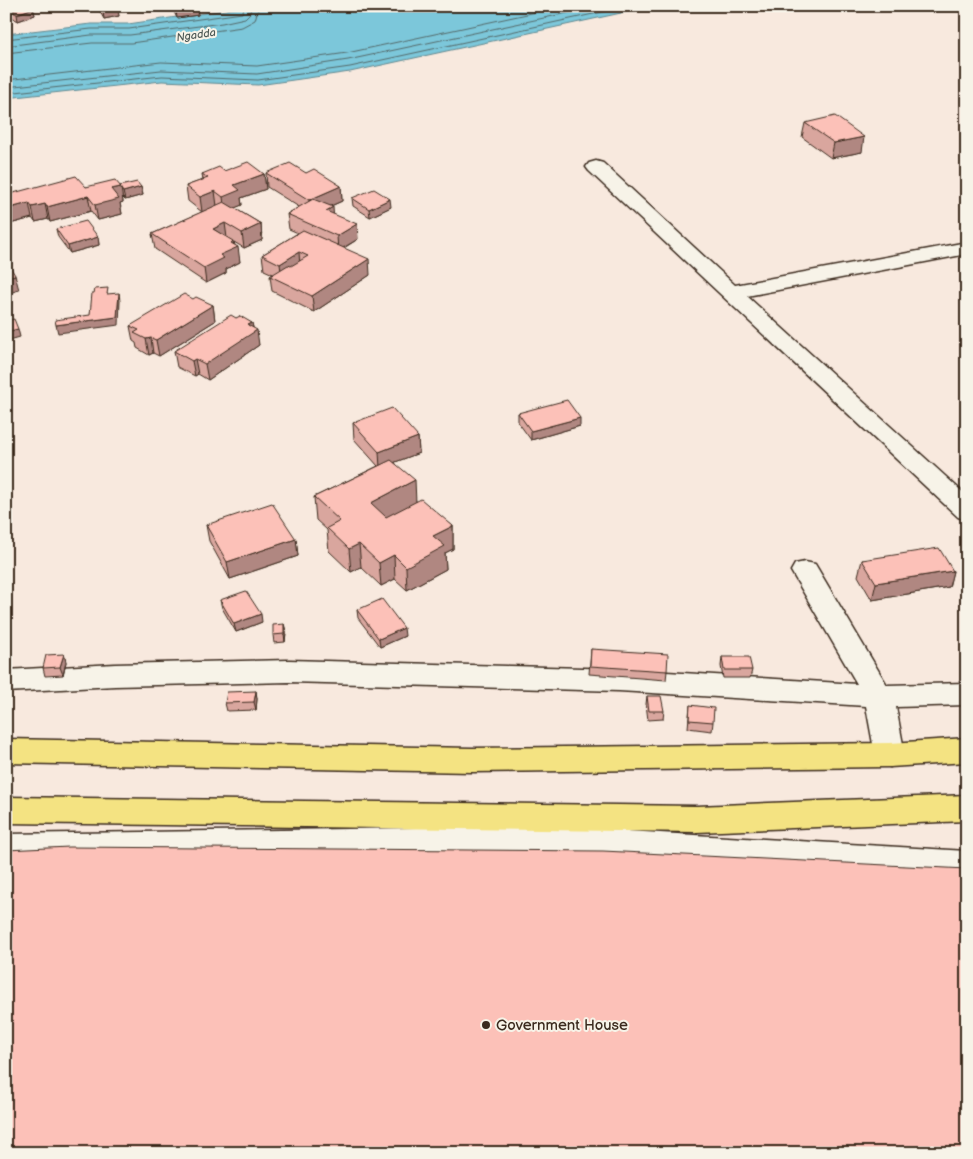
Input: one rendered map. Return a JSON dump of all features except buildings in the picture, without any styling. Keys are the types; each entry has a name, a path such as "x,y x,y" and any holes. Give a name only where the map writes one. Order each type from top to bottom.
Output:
{"main road":[{"path":"6,751 472,760 890,755 967,750"},
{"path":"6,810 697,818 967,808"}],"street":[{"path":"596,166 730,293 967,511"},
{"path":"730,293 967,248"},
{"path":"805,571 879,696 890,755"},
{"path":"6,681 115,675 288,671 619,680 879,696 967,694"},
{"path":"6,847 542,839 967,865"}],"water":[{"name":"Ngadda","path":"254,6 705,6 644,8 350,72 258,85 162,81 6,98 6,34 91,24 128,24"}],"place":[{"name":"Government House","path":"486,1025"}]}
